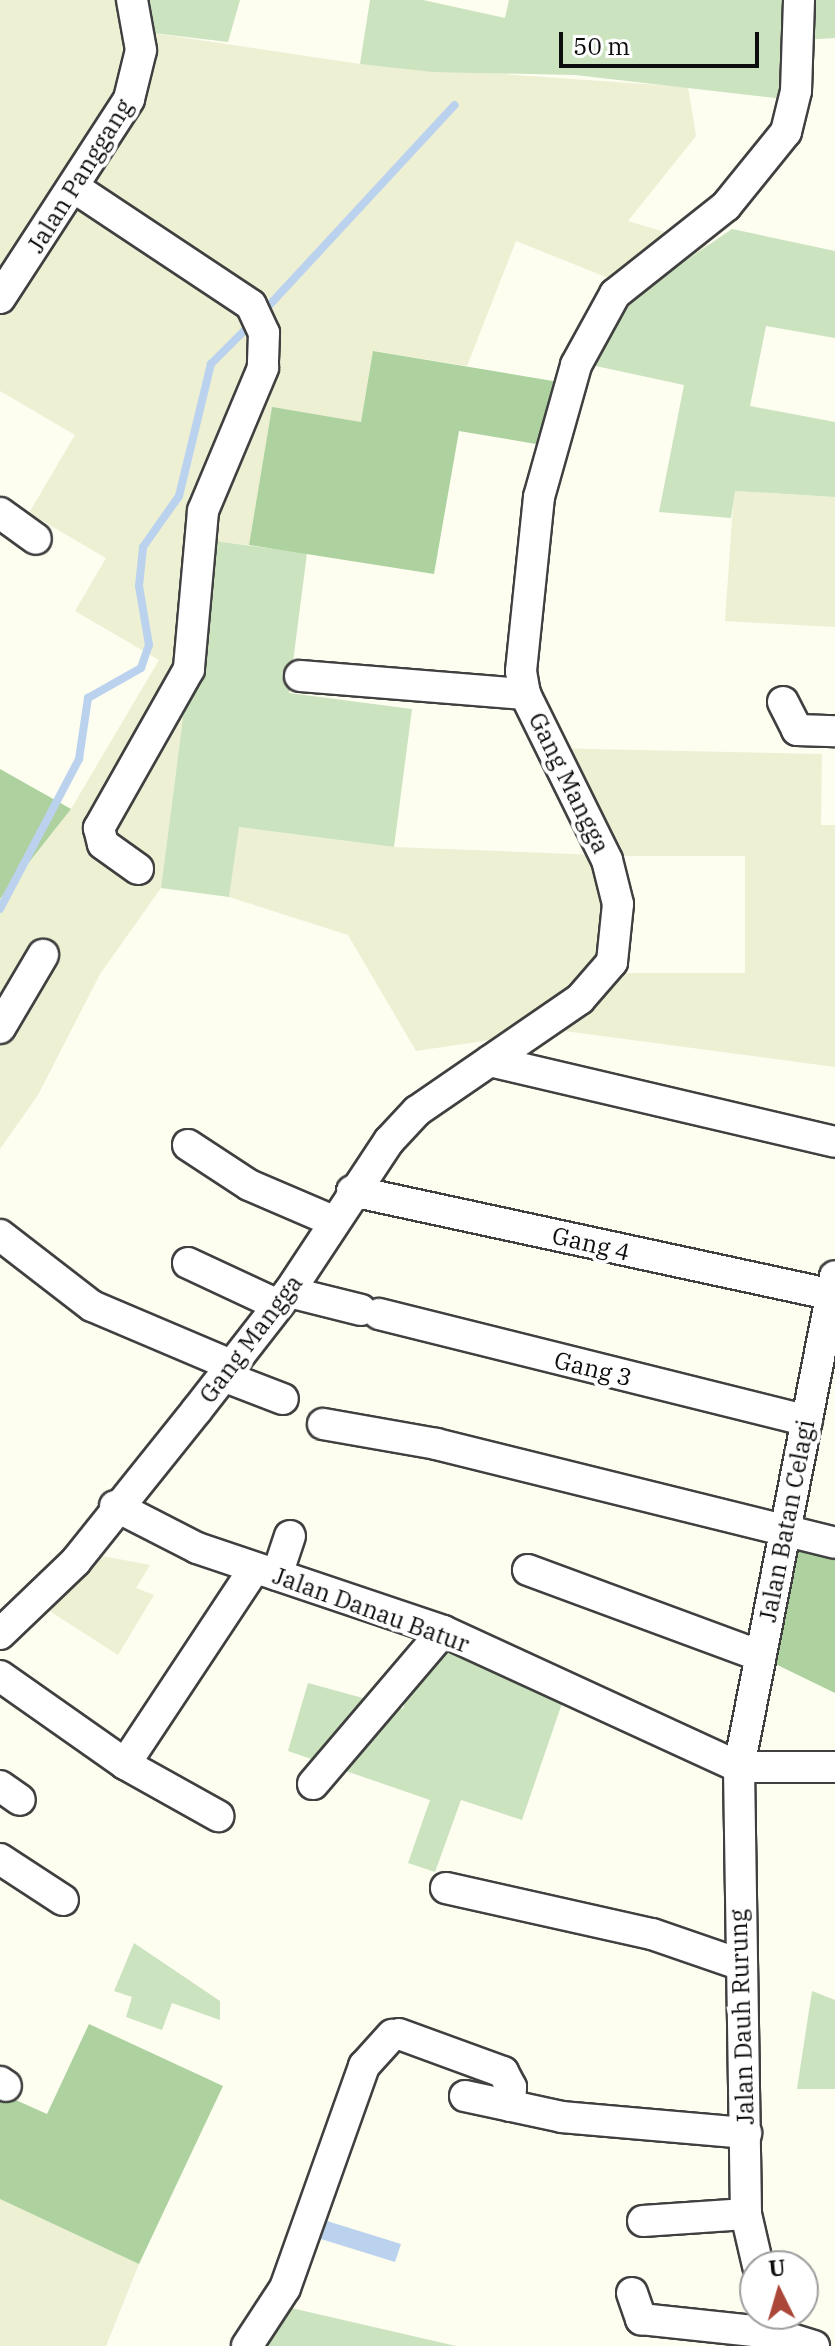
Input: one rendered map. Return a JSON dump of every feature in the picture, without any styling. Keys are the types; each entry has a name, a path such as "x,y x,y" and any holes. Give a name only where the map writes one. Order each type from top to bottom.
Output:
{"street":[{"name":"Jalan Panggang","path":"0,298 75,188 139,74 141,28 132,0"},
{"name":"Gang Mangga","path":"115,1506 284,1298 352,1191 417,1111 599,980 619,932 595,825 525,694 521,645 539,497 576,365 615,294 726,206 786,132 796,91 799,0"},
{"path":"75,188 251,305 264,333 263,368 203,511 189,669 99,828 103,844 138,869"},
{"path":"0,513 36,539"},
{"path":"300,676 525,694"},
{"path":"783,702 797,730 835,731"},
{"path":"0,1028 43,955"},
{"path":"490,1061 835,1142"},
{"path":"188,1145 249,1185 333,1221"},
{"name":"Gang 4","path":"352,1191 833,1285"},
{"path":"0,1235 92,1306 283,1399"},
{"name":"Gang 3","path":"188,1263 284,1298 370,1312 807,1421"},
{"name":"Jalan Batan Celagi","path":"739,1767 833,1285"},
{"path":"323,1424 436,1444 835,1543"},
{"path":"0,1634 76,1561 115,1506"},
{"name":"Jalan Danau Batur","path":"115,1506 266,1572 443,1631 739,1767 835,1767"},
{"path":"125,1764 290,1536"},
{"path":"528,1570 761,1656"},
{"path":"313,1784 443,1631"},
{"path":"0,1676 125,1764 218,1816"},
{"name":"Jalan Dauh Rurung","path":"739,1767 739,1964 746,2214 754,2250"},
{"path":"0,1859 63,1900"},
{"path":"446,1888 652,1934 739,1964"},
{"path":"247,2346 285,2288 364,2066 396,2034 503,2072 511,2087 510,2106"},
{"path":"465,2096 510,2106 746,2133"},
{"path":"643,2221 746,2214"},
{"path":"632,2293 641,2319 739,2323"},
{"path":"782,2330 814,2346"}],"green space":[{"path":"0,0 135,0 146,32 360,64 688,87 696,136 628,221 708,245 641,291 516,241 467,366 374,351 361,422 272,408 249,545 206,541 161,888 100,974 38,1095 0,1149 0,899 71,809 159,660 75,611 106,558 29,513 75,435 0,391"},
{"path":"135,0 240,0 228,42 145,32"},
{"path":"370,0 423,0 505,18 509,0 835,0 835,38 802,40 802,101 575,75 433,72 360,64"},
{"path":"732,229 835,251 835,338 766,326 750,406 835,422 835,497 735,491 731,518 659,512 684,385 582,363 641,291"},
{"path":"373,351 577,385 566,449 459,431 434,574 249,545 272,407 361,422"},
{"path":"734,491 835,497 835,627 725,621"},
{"path":"206,540 307,553 289,693 412,709 394,847 239,827 229,897 161,888"},
{"path":"544,748 822,754 821,825 835,825 835,1067 557,1030 416,1051 348,935 229,897 238,827 394,847 622,856","holes":["623,856 745,856 745,973 623,973"]},
{"path":"0,769 71,809 0,899"},
{"path":"785,1541 835,1556 835,1693 759,1656"},
{"path":"92,1554 150,1565 136,1588 154,1595 118,1655 34,1601"},
{"path":"423,1639 570,1680 522,1820 461,1800 435,1872 408,1863 430,1800 288,1751 308,1683 403,1709"},
{"path":"134,1943 220,2001 220,2020 172,2003 162,2030 126,2017 132,1997 114,1991"},
{"path":"812,1991 835,2000 835,2089 797,2089"},
{"path":"89,2024 223,2086 139,2264 0,2199 0,2093 47,2114"},
{"path":"0,2199 139,2264 106,2346 0,2346"},
{"path":"261,2301 456,2346 251,2346"}],"water":[{"path":"327,2221 401,2244 395,2262 321,2239"}],"waterway":[{"path":"263,312 455,105"},
{"path":"0,909 79,759 88,698 141,668 149,645 139,586 143,547 179,496 211,364 253,322"}]}
